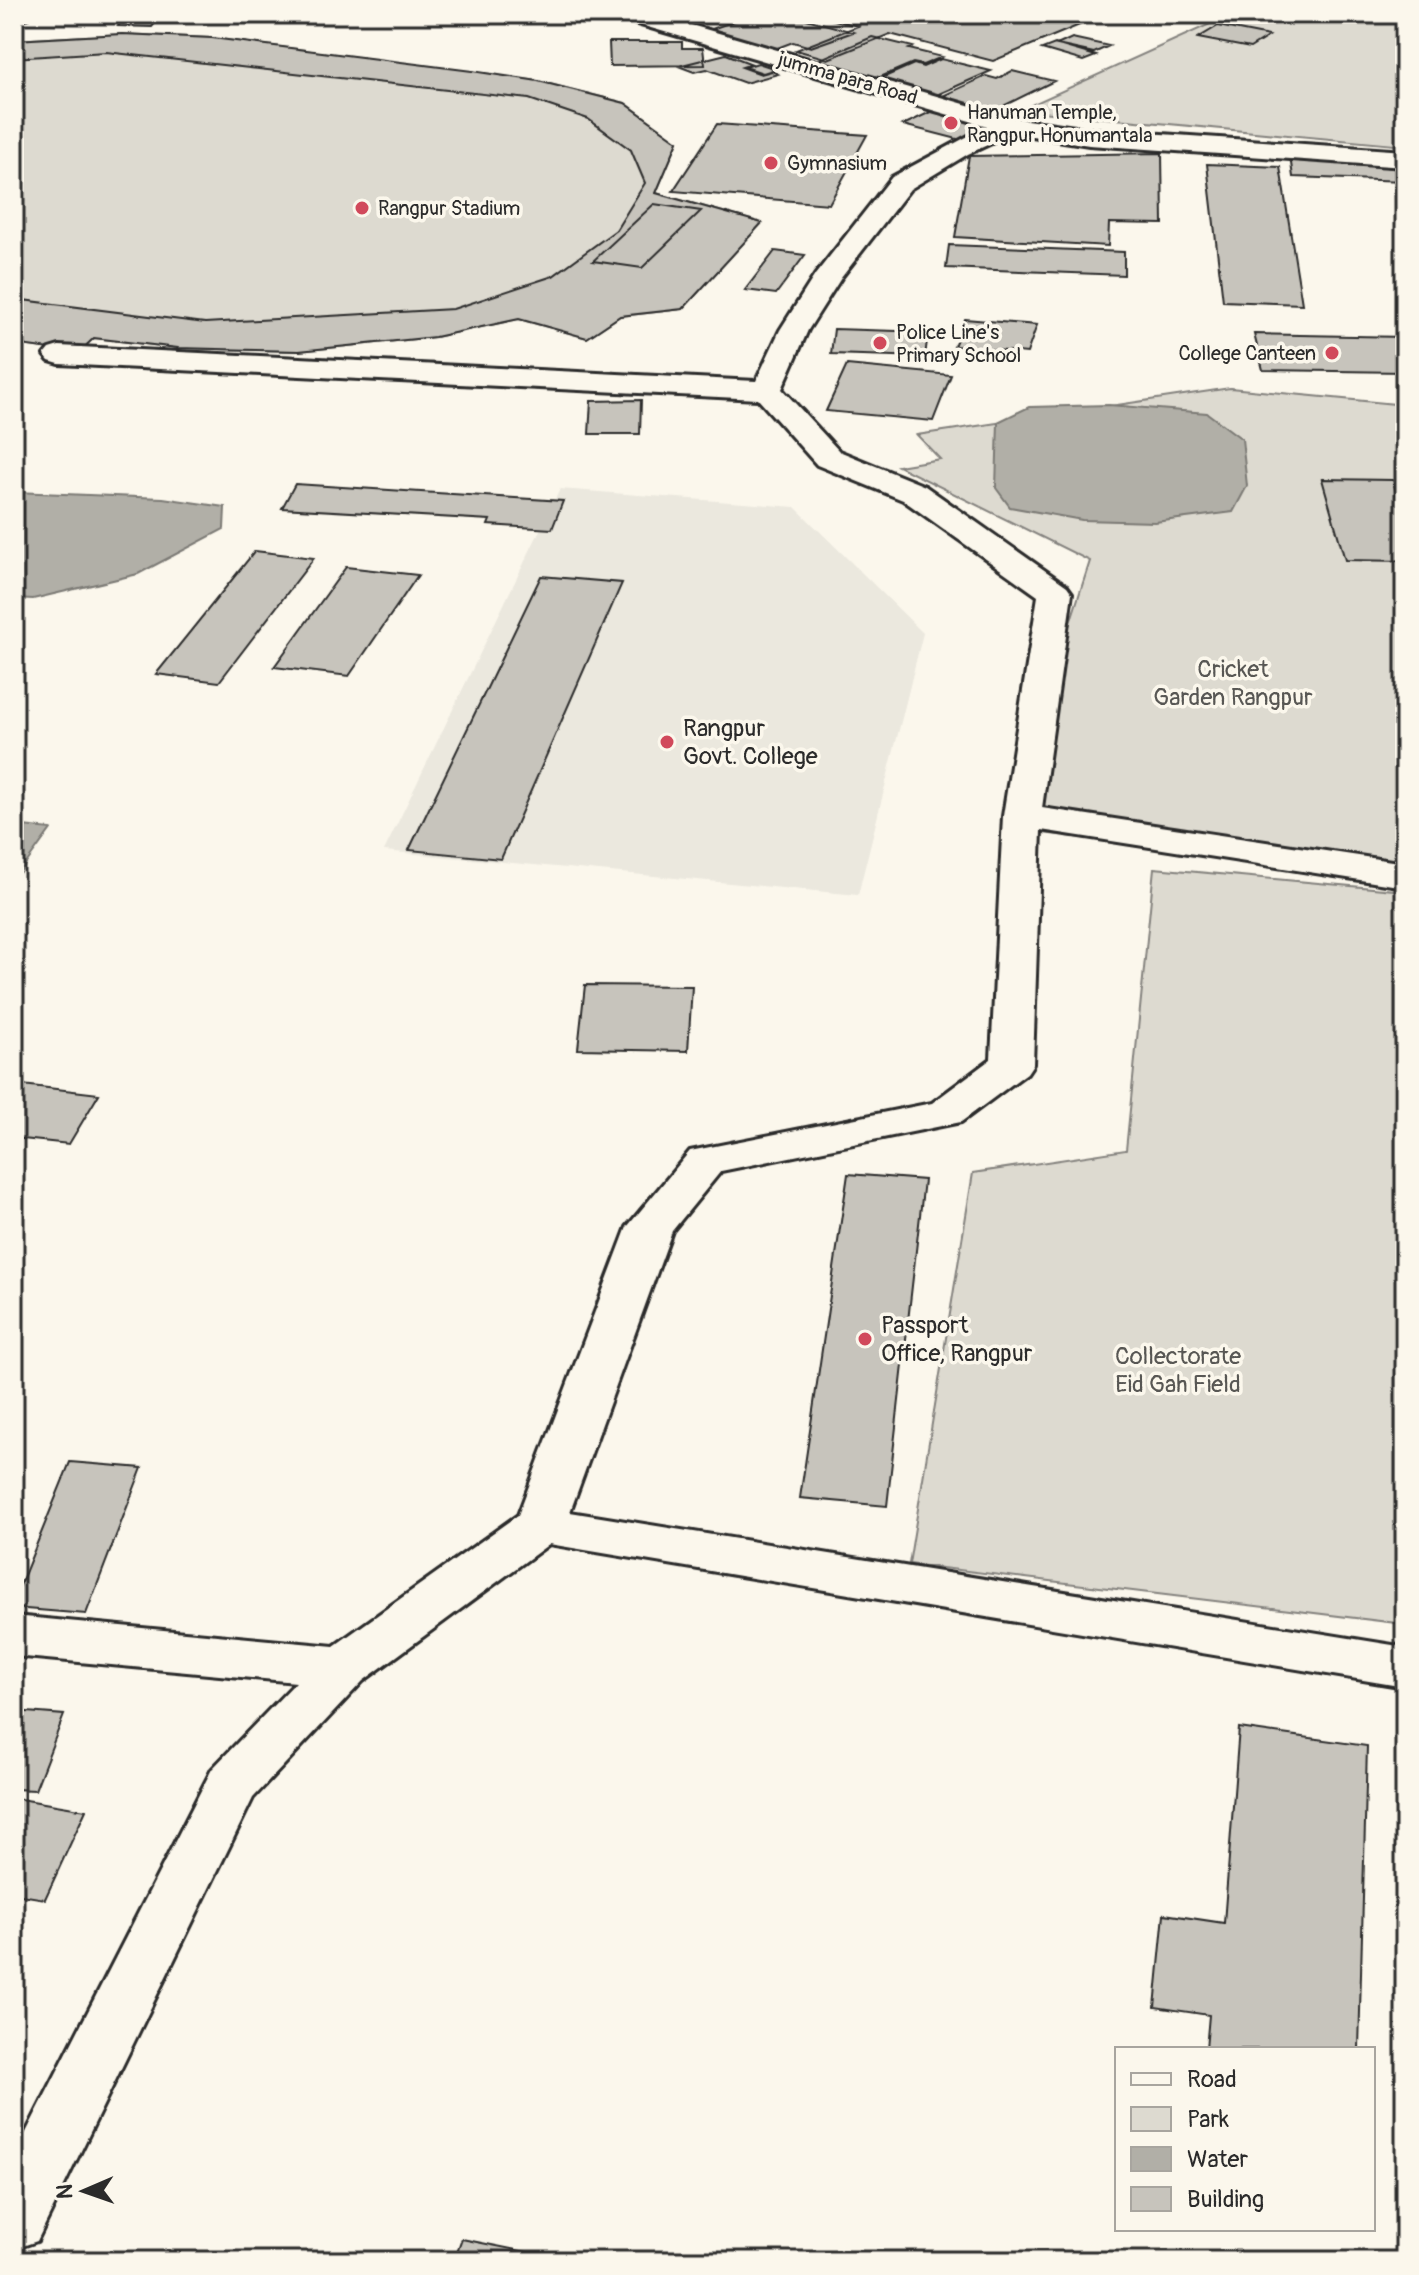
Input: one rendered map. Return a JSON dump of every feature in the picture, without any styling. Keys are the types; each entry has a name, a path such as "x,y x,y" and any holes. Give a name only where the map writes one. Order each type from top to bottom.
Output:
{"street":[{"name":"jumma para Road","path":"628,14 1010,125 1089,137 1405,159"},
{"path":"767,390 794,330 829,275 901,183 959,149 1010,125"},
{"path":"14,2221 232,1784 344,1667 540,1525 650,1227 706,1161 946,1113 1012,1064 1022,816 1055,593 914,493 828,458 767,390 59,355"},
{"path":"1022,816 1405,875"},
{"path":"540,1525 1405,1667"},
{"path":"14,1636 344,1667"}],"shaded area":[{"name":"Rangpur Govt. College","path":"560,489 795,507 923,633 858,895 384,851"}],"green space":[{"path":"1232,14 1405,14 1405,146 1020,110"},
{"name":"Rangpur Stadium","path":"122,34 212,38 538,81 625,103 678,141 656,193 762,223 683,309 620,316 587,338 519,319 435,337 299,351 178,348 94,338 78,353 14,344 14,40"},
{"name":"Cricket Garden Rangpur","path":"1230,388 1405,405 1405,879 1004,828 1090,561 898,466 940,459 917,435"},
{"name":"Collectorate Eid Gah Field","path":"1154,868 1405,891 1405,1624 909,1564 973,1173 1126,1150"}],"water":[{"path":"1109,405 1207,413 1242,439 1247,486 1233,512 1155,522 1082,520 1010,507 996,488 998,422 1029,407"},
{"path":"14,492 163,498 225,507 224,529 138,574 33,599 14,598"},
{"path":"14,825 51,829 14,880"}],"building":[{"path":"14,14 39,14 14,23"},
{"path":"748,14 789,14 853,32 811,47 793,42 764,53 698,34 751,15"},
{"path":"811,14 1106,14 993,61 890,34 828,59 796,50 858,26"},
{"path":"122,20 157,21 152,27 118,26"},
{"path":"1218,26 1269,36 1250,48 1198,38"},
{"path":"122,34 212,38 472,71 538,81 625,103 678,141 656,193 762,223 683,309 620,316 587,338 519,319 435,337 299,351 178,348 94,338 78,353 14,344 14,299 205,323 453,309 553,276 616,230 645,183 631,150 588,119 529,99 106,52 14,58 14,40"},
{"path":"872,37 942,57 923,65 913,63 871,81 811,63"},
{"path":"1072,38 1109,46 1094,53 1057,45"},
{"path":"609,42 682,42 682,48 703,48 705,65 610,66"},
{"path":"1055,44 1096,56 1083,61 1042,49"},
{"path":"726,54 752,64 742,67 761,74 772,71 778,74 745,83 707,69 694,72 678,66"},
{"path":"941,59 991,71 932,97 873,82 914,64 923,67"},
{"path":"758,63 776,69 763,73 745,67"},
{"path":"1012,71 1054,81 987,114 934,100 986,76 997,79"},
{"name":"Hanuman Temple, Rangpur Honumantala","path":"941,107 998,122 961,140 903,125"},
{"name":"Gymnasium","path":"717,124 867,135 829,204 673,191"},
{"path":"1162,153 1163,224 1109,223 1108,246 955,237 969,156"},
{"path":"1290,156 1405,160 1405,181 1293,177"},
{"path":"1207,164 1280,167 1302,304 1223,301"},
{"path":"654,204 701,211 642,268 593,261"},
{"path":"949,245 1124,252 1124,275 946,268"},
{"path":"775,251 805,255 776,294 745,290"},
{"path":"965,319 1037,325 1027,353 954,346"},
{"name":"Police Line's Primary School","path":"834,329 928,332 925,357 831,354"},
{"name":"College Canteen","path":"1254,334 1405,337 1405,372 1263,370"},
{"path":"847,365 951,375 933,421 826,411"},
{"path":"641,400 640,434 589,434 591,401"},
{"path":"1322,479 1393,480 1397,496 1405,496 1405,561 1345,560"},
{"path":"295,484 563,501 552,529 488,525 490,520 282,508"},
{"path":"255,551 314,558 219,682 156,674"},
{"path":"346,567 418,575 349,676 274,667"},
{"path":"541,576 622,583 501,859 409,850"},
{"path":"585,985 692,986 688,1051 578,1049"},
{"path":"14,1084 99,1094 69,1144 14,1138"},
{"name":"Passport Office, Rangpur","path":"848,1174 924,1180 887,1506 800,1498"},
{"path":"70,1462 142,1468 86,1614 14,1608 14,1600"},
{"path":"14,1711 64,1715 35,1790 14,1789"},
{"path":"1239,1728 1367,1746 1359,2047 1206,2047 1209,2015 1155,2007 1164,1914 1224,1923"},
{"path":"14,1798 86,1810 45,1899 14,1894"},
{"path":"462,2239 571,2261 454,2261"}],"place":[{"name":"Hanuman Temple, Rangpur Honumantala","path":"951,123"},
{"name":"Gymnasium","path":"771,163"},
{"name":"Rangpur Stadium","path":"362,208"},
{"name":"Police Line's Primary School","path":"880,343"},
{"name":"College Canteen","path":"1332,353"},
{"name":"Rangpur Govt. College","path":"667,742"},
{"name":"Passport Office, Rangpur","path":"865,1339"}]}
